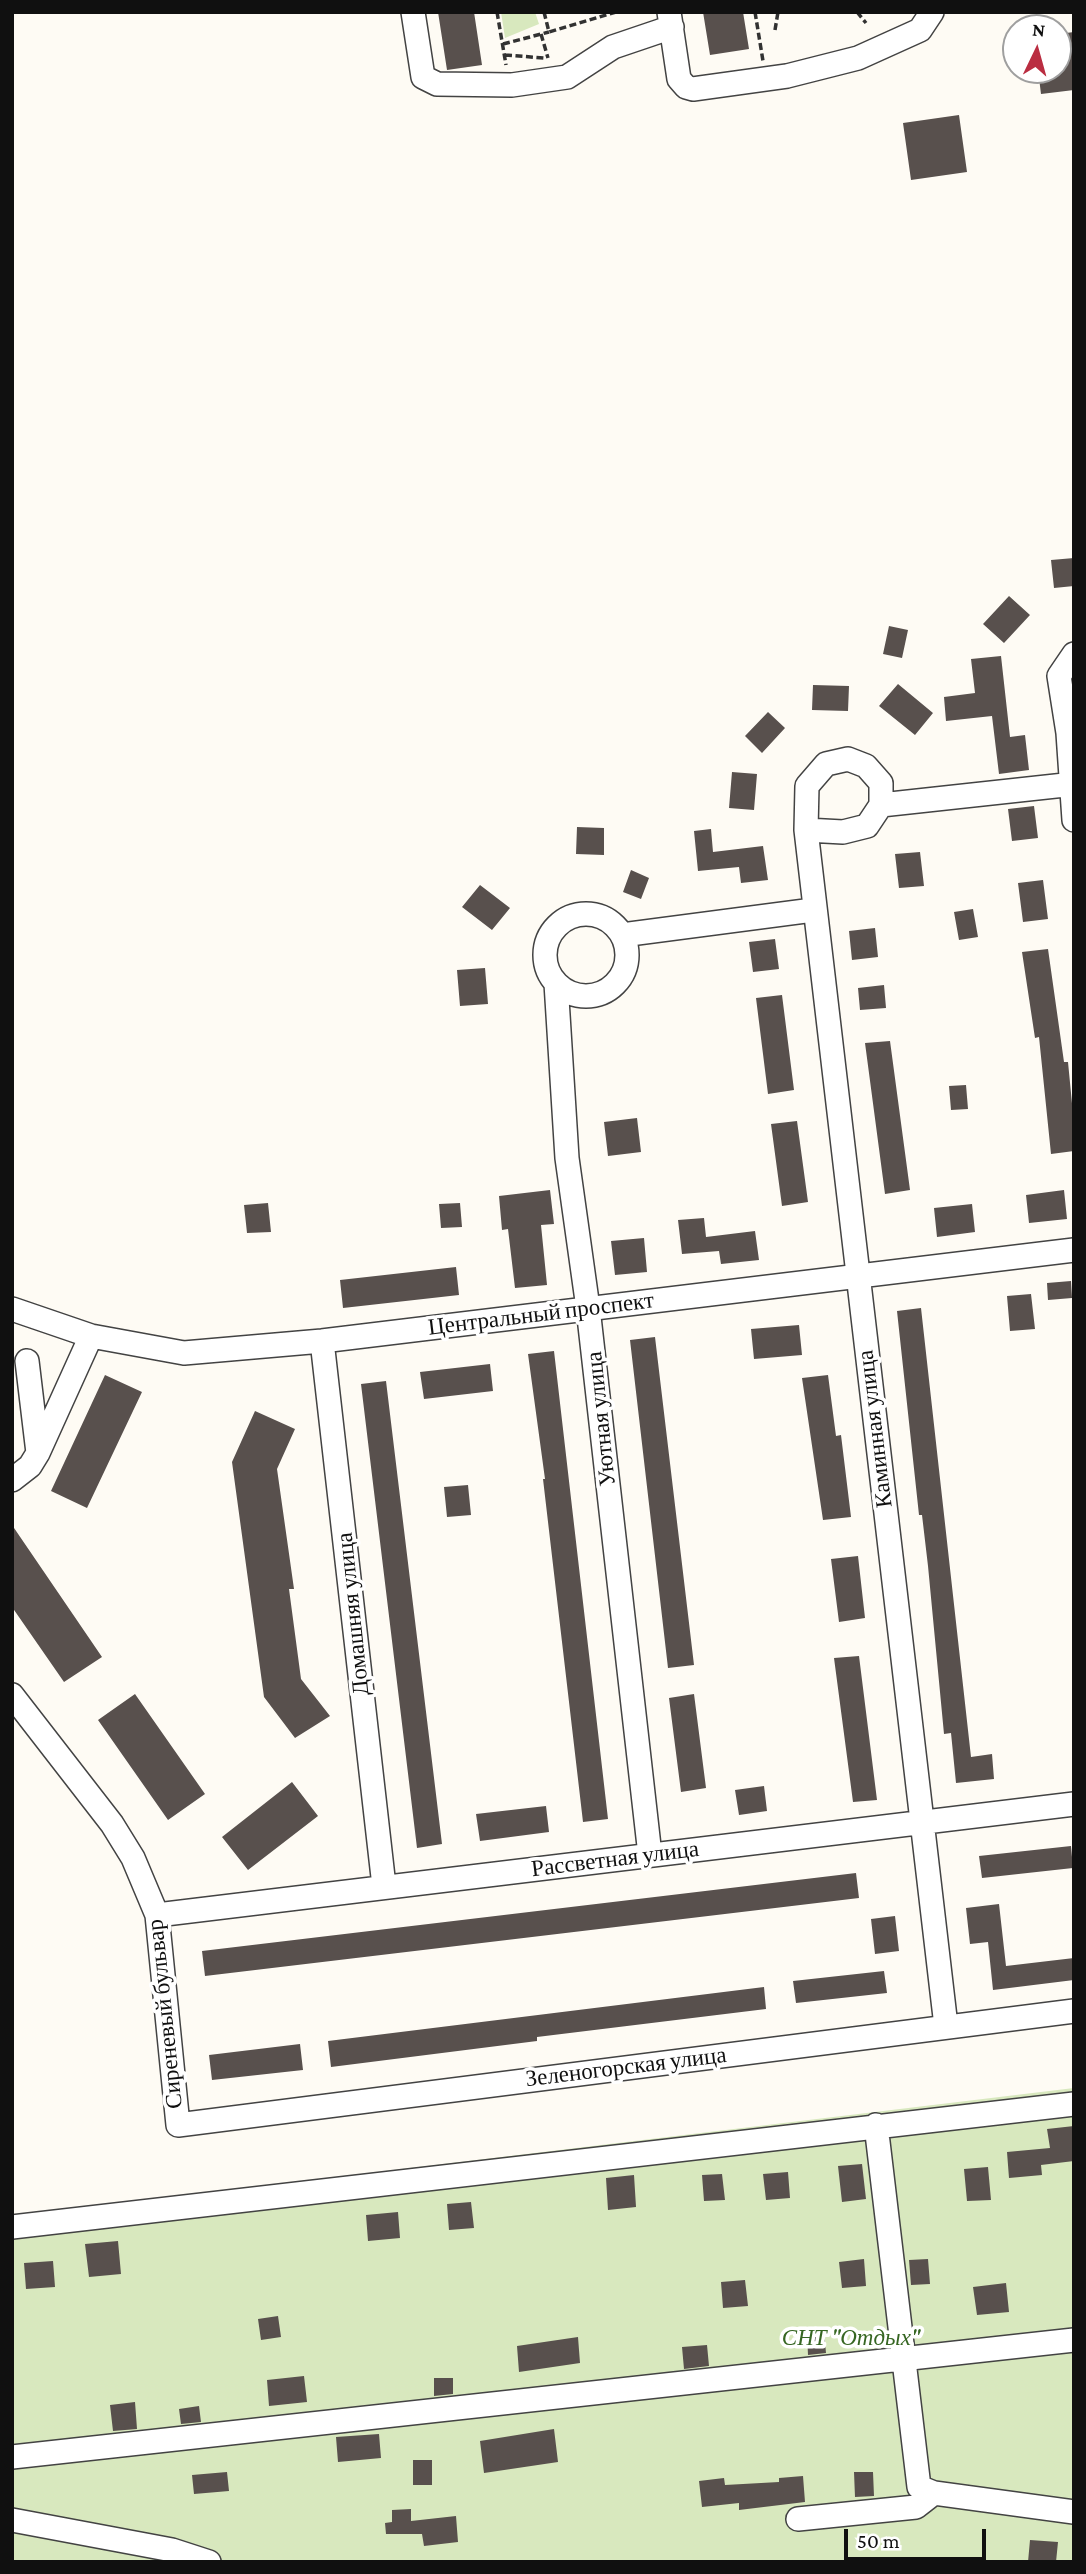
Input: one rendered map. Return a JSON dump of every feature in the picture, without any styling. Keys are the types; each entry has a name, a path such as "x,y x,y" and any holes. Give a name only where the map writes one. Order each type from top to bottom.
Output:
{"street":[{"path":"413,12 423,77 437,84 512,85 568,77 612,47 670,20 679,79 686,87 693,89 787,76 858,58 920,30 932,12"},
{"path":"1074,654 1059,676 1071,733 1074,820"},
{"name":"Каминная улица","path":"881,805 881,783 866,766 848,759 826,764 807,786 806,831 813,910 946,2026"},
{"path":"806,831 843,832 867,826 881,805 1072,784"},
{"path":"622,935 813,910"},
{"path":"583,914 595,915 606,919 622,935 627,958 624,969 610,988 588,996 565,990 556,983 545,963 544,951 553,930 561,922 583,914"},
{"name":"Уютная улица","path":"556,983 567,1158 588,1308 650,1855"},
{"name":"Центральный проспект","path":"12,1309 91,1336 184,1353 322,1341 1074,1250"},
{"path":"12,1480 30,1466 38,1453 91,1336"},
{"name":"Домашняя улица","path":"322,1341 384,1886"},
{"path":"27,1361 38,1453"},
{"name":"Сиреневый бульвар","path":"12,1695 112,1824 133,1858 157,1915 178,2124"},
{"name":"Рассветная улица","path":"157,1915 1074,1804"},
{"name":"Зеленогорская улица","path":"178,2124 1074,2011"},
{"path":"12,2227 1074,2104"},
{"path":"876,2125 901,2358 919,2487 933,2493 1074,2512"},
{"path":"12,2457 1074,2340"},
{"path":"798,2519 916,2507 933,2493"},
{"path":"12,2520 172,2550 209,2562"}],"path":[{"path":"497,12 512,85"},
{"path":"544,12 549,32"},
{"path":"503,44 615,12"},
{"path":"755,12 764,70"},
{"path":"775,30 778,12"},
{"path":"857,12 866,23"},
{"path":"541,34 548,58"}],"green space":[{"path":"501,12 535,12 539,24 505,38"},
{"name":"СНТ \"Отдых\"","path":"1074,2088 1074,2562 12,2562 12,2216"}],"building":[{"path":"438,12 474,12 482,65 447,70"},
{"path":"703,12 743,12 749,49 710,55"},
{"path":"1072,32 1074,90 1041,94 1040,84 1072,84"},
{"path":"959,115 967,172 911,180 903,123"},
{"path":"1074,558 1074,586 1054,588 1051,560"},
{"path":"1009,596 1030,615 1004,643 983,624"},
{"path":"889,626 908,630 902,658 883,654"},
{"path":"1001,656 1010,737 1025,735 1029,770 999,774 992,716 946,721 944,697 975,693 971,659"},
{"path":"898,684 933,713 915,735 879,706"},
{"path":"813,685 849,686 848,711 812,710"},
{"path":"768,712 785,728 762,753 745,736"},
{"path":"732,772 757,774 754,810 729,808"},
{"path":"1034,806 1038,838 1012,841 1008,809"},
{"path":"577,827 604,828 604,855 576,854"},
{"path":"711,829 713,852 763,846 768,880 741,883 739,867 698,871 694,831"},
{"path":"920,852 924,886 899,888 895,854"},
{"path":"631,870 649,878 641,899 623,892"},
{"path":"1043,880 1048,919 1023,922 1018,883"},
{"path":"480,885 510,908 492,930 462,907"},
{"path":"973,909 978,937 959,940 954,912"},
{"path":"875,928 878,957 852,960 849,931"},
{"path":"775,939 779,969 753,972 749,942"},
{"path":"1048,949 1064,1062 1068,1062 1074,1124 1074,1151 1051,1154 1039,1037 1035,1038 1022,952"},
{"path":"485,968 488,1004 460,1006 457,970"},
{"path":"884,985 886,1008 860,1010 858,988"},
{"path":"782,995 794,1090 768,1094 756,998"},
{"path":"890,1041 910,1190 885,1194 865,1043"},
{"path":"966,1085 968,1109 951,1110 949,1086"},
{"path":"637,1118 641,1152 608,1156 604,1122"},
{"path":"797,1121 808,1202 782,1206 771,1124"},
{"path":"550,1190 554,1224 541,1225 547,1285 515,1288 508,1229 502,1230 499,1196"},
{"path":"1064,1190 1067,1219 1029,1223 1026,1195"},
{"path":"268,1203 271,1232 247,1233 244,1205"},
{"path":"460,1203 462,1227 441,1228 439,1204"},
{"path":"972,1204 975,1232 937,1237 934,1208"},
{"path":"704,1218 706,1237 755,1231 759,1260 721,1264 719,1251 682,1254 678,1220"},
{"path":"644,1238 647,1272 615,1275 611,1241"},
{"path":"456,1267 459,1295 343,1308 340,1280"},
{"path":"1071,1281 1072,1298 1048,1300 1047,1283"},
{"path":"1031,1294 1035,1329 1010,1331 1007,1296"},
{"path":"921,1308 971,1757 992,1754 994,1779 956,1783 951,1733 944,1734 928,1566 922,1515 919,1515 897,1311"},
{"path":"799,1325 802,1355 754,1359 751,1329"},
{"path":"655,1337 694,1665 668,1668 630,1340"},
{"path":"554,1351 608,1819 583,1822 545,1479 528,1354"},
{"path":"490,1364 493,1391 424,1399 420,1372"},
{"path":"105,1375 142,1392 87,1508 51,1491"},
{"path":"828,1375 836,1436 841,1435 851,1517 823,1520 802,1378"},
{"path":"386,1381 442,1844 417,1848 361,1384"},
{"path":"255,1411 295,1429 277,1469 294,1589 289,1589 301,1679 330,1716 295,1738 264,1697 232,1462"},
{"path":"468,1485 471,1515 447,1517 444,1487"},
{"path":"12,1525 102,1657 64,1682 12,1607"},
{"path":"858,1556 865,1618 839,1622 831,1559"},
{"path":"859,1656 877,1800 853,1802 834,1658"},
{"path":"135,1694 205,1794 168,1820 98,1720"},
{"path":"694,1694 706,1788 681,1792 669,1698"},
{"path":"292,1782 318,1816 248,1870 222,1837"},
{"path":"764,1786 767,1811 739,1815 735,1790"},
{"path":"546,1806 549,1832 480,1841 476,1814"},
{"path":"1071,1846 1073,1868 982,1878 979,1856"},
{"path":"856,1873 859,1898 205,1976 202,1951"},
{"path":"999,1904 1006,1966 1074,1958 1074,1980 993,1990 988,1942 970,1944 966,1908"},
{"path":"895,1916 899,1951 875,1954 871,1919"},
{"path":"884,1971 887,1993 796,2003 793,1981"},
{"path":"764,1987 766,2009 537,2037 537,2041 331,2067 328,2041"},
{"path":"300,2044 303,2070 212,2080 209,2055"},
{"path":"1074,2126 1074,2161 1041,2165 1042,2175 1009,2178 1007,2152 1050,2148 1047,2129"},
{"path":"862,2164 866,2199 842,2202 838,2166"},
{"path":"988,2167 991,2200 967,2201 964,2169"},
{"path":"788,2172 790,2198 766,2200 763,2174"},
{"path":"722,2174 725,2200 704,2201 702,2175"},
{"path":"634,2175 636,2207 608,2210 606,2178"},
{"path":"471,2202 474,2228 449,2230 447,2204"},
{"path":"398,2212 400,2238 368,2241 366,2215"},
{"path":"118,2241 121,2274 89,2277 85,2244"},
{"path":"864,2259 866,2286 842,2288 839,2262"},
{"path":"928,2259 930,2284 911,2285 909,2260"},
{"path":"53,2261 55,2287 26,2289 24,2263"},
{"path":"745,2280 748,2306 723,2308 721,2282"},
{"path":"1006,2283 1009,2312 977,2315 973,2287"},
{"path":"278,2316 281,2337 261,2340 258,2319"},
{"path":"824,2332 826,2353 808,2355 807,2333"},
{"path":"578,2337 580,2363 519,2372 517,2346"},
{"path":"707,2345 709,2366 684,2369 682,2347"},
{"path":"304,2376 307,2402 269,2406 267,2380"},
{"path":"434,2378 453,2378 453,2394 434,2396"},
{"path":"135,2402 137,2429 113,2431 110,2405"},
{"path":"199,2406 201,2422 181,2424 179,2409"},
{"path":"554,2429 558,2462 484,2473 480,2441"},
{"path":"379,2434 381,2458 338,2462 336,2437"},
{"path":"413,2460 432,2460 432,2485 413,2485"},
{"path":"227,2472 229,2491 194,2494 192,2475"},
{"path":"854,2472 873,2472 874,2496 855,2497"},
{"path":"803,2476 805,2502 739,2510 739,2503 702,2507 699,2481 724,2478 725,2485 779,2482 779,2478"},
{"path":"411,2509 411,2521 456,2516 458,2542 424,2546 422,2534 386,2534 385,2523 392,2522 392,2510"},
{"path":"1030,2540 1058,2542 1056,2562 1028,2562"}]}
